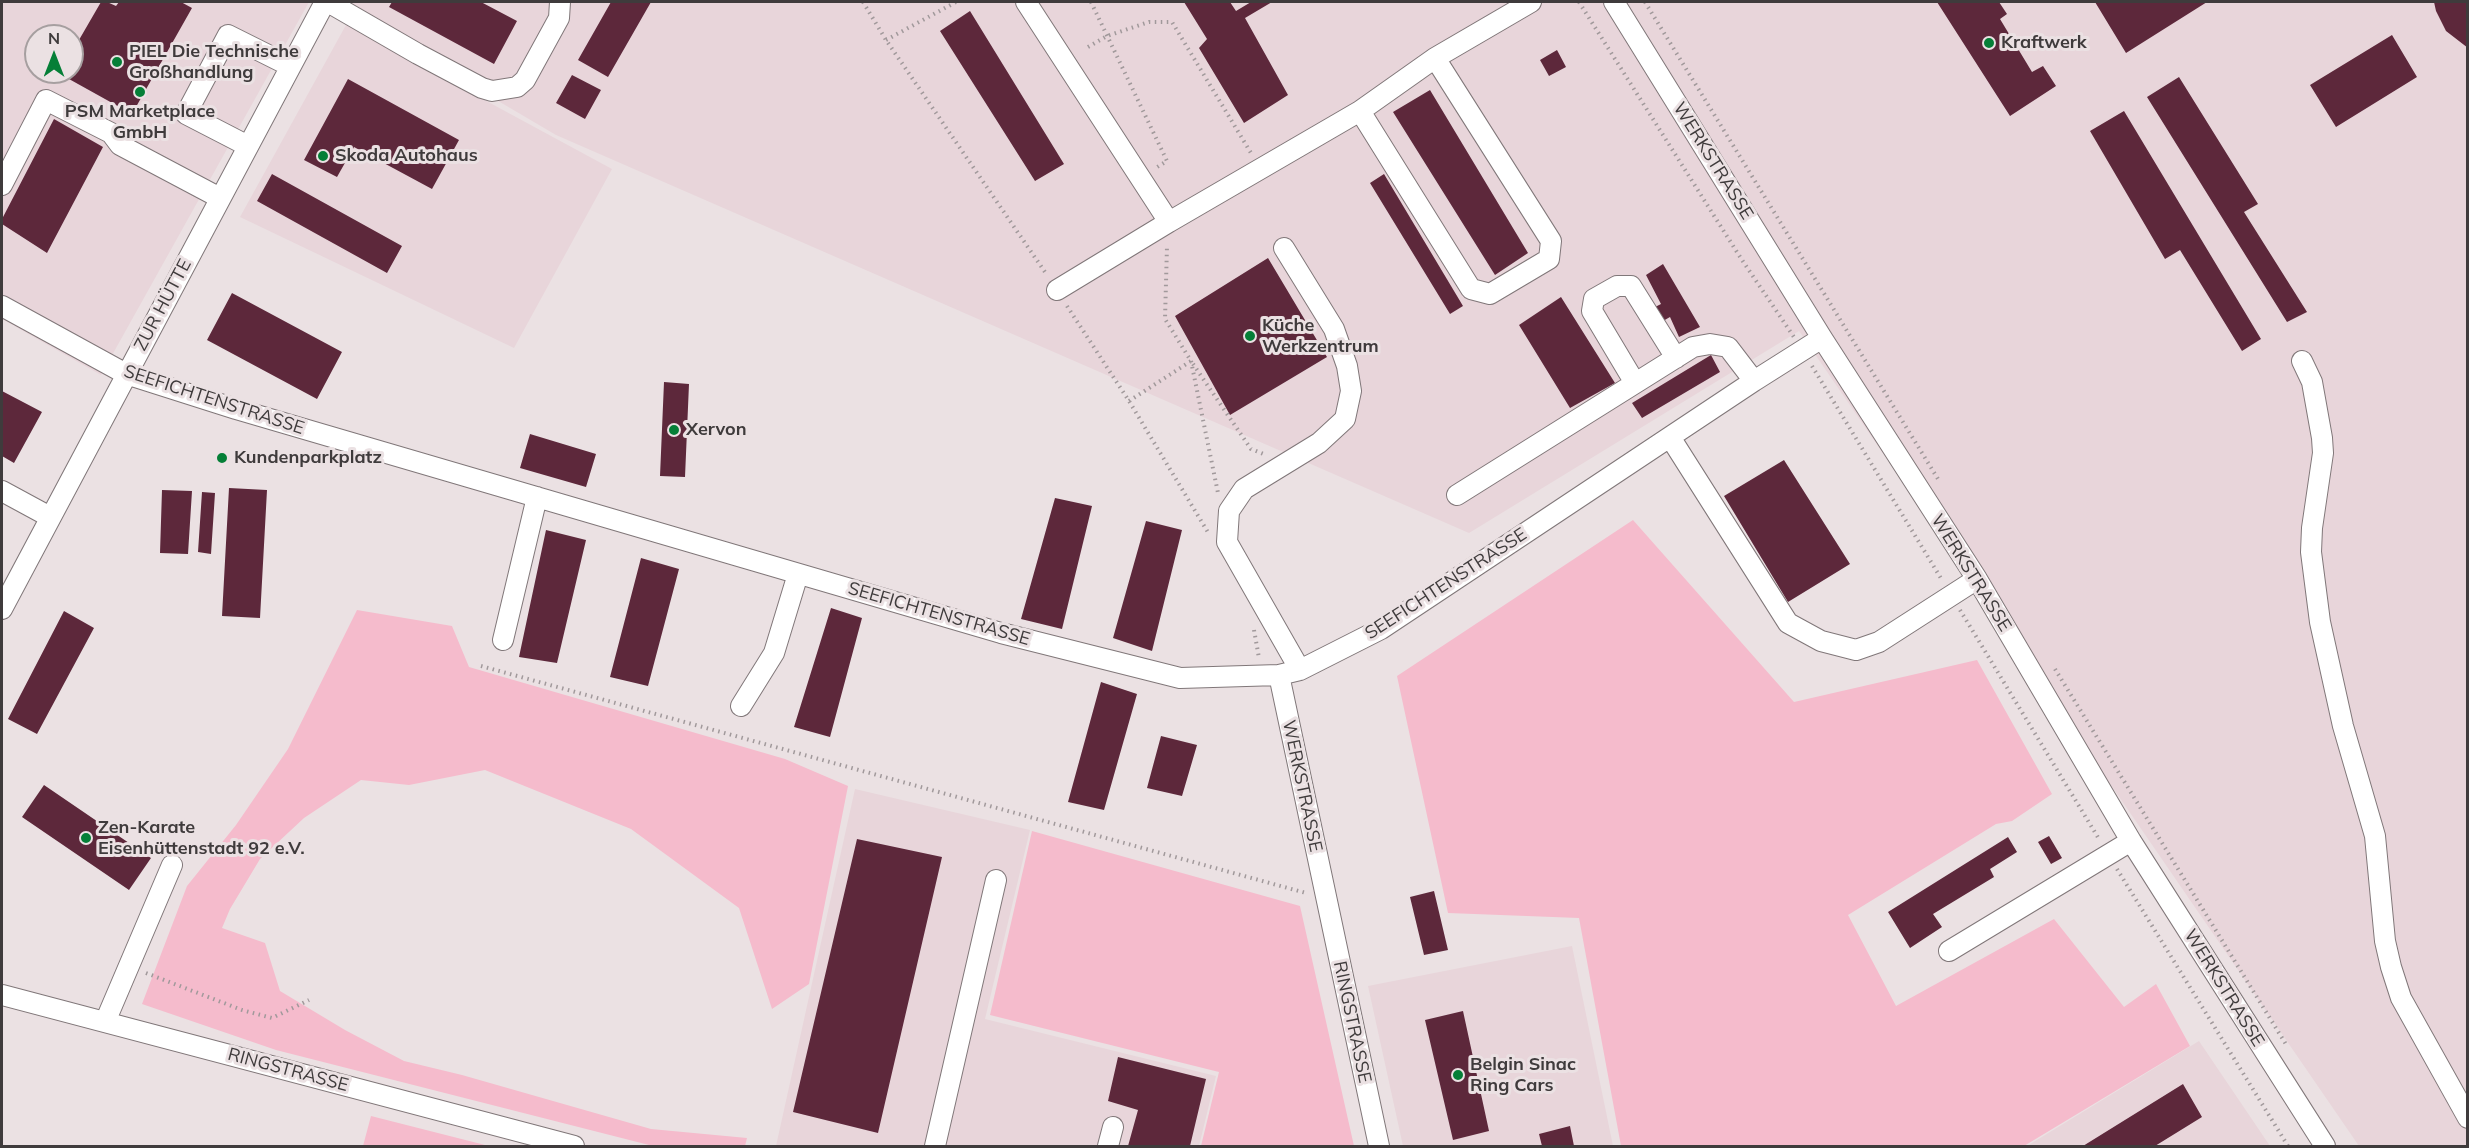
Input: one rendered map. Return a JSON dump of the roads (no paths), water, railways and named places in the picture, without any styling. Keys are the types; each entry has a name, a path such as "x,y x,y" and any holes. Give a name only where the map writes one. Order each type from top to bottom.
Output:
{"street":[{"path":"327,2 418,54 492,91 504,91 516,87 525,80 559,18 560,2"},
{"name":"ZUR HÜTTE","path":"2,609 290,66 327,2"},
{"path":"1026,2 1169,222"},
{"path":"1057,290 1360,111 1436,58 1531,2"},
{"name":"WERKSTRASSE","path":"1614,2 1822,338 1977,579 2131,841 2325,1146"},
{"path":"248,146 186,114 228,35 290,66"},
{"path":"1360,111 1471,289 1490,294 1549,259 1551,241 1436,58"},
{"path":"2,185 46,100 111,133 120,145 220,198"},
{"path":"1284,248 1334,329 1347,366 1351,392 1345,419 1319,443 1244,489 1229,511 1227,542 1300,670"},
{"path":"1635,383 1592,311 1594,299 1617,286 1631,286 1676,358"},
{"name":"SEEFICHTENSTRASSE","path":"2,306 126,374 236,409 1001,633 1180,678 1271,675 1300,670 1381,629 1822,338"},
{"path":"1457,495 1693,347 1710,344 1728,347 1754,381"},
{"path":"2302,361 2312,382 2323,453 2312,528 2311,552 2318,613 2343,726 2375,836 2385,940 2401,998 2468,1118"},
{"path":"1670,437 1788,623 1821,641 1856,650 1879,642 1977,579"},
{"path":"2,491 50,517"},
{"path":"504,640 537,497"},
{"path":"741,706 774,653 798,574"},
{"name":"WERKSTRASSE","path":"1271,675 1324,898"},
{"path":"1949,951 2131,841"},
{"path":"105,1022 172,865"},
{"path":"935,1146 996,880"},
{"name":"RINGSTRASSE","path":"1324,898 1379,1146"},
{"name":"RINGSTRASSE","path":"2,995 574,1146"},
{"path":"1108,1146 1113,1127"}],"place":[{"name":"Kraftwerk","path":"1989,43"},
{"name":"PIEL Die Technische Großhandlung","path":"117,62"},
{"name":"PSM Marketplace GmbH","path":"140,92"},
{"name":"Skoda Autohaus","path":"323,156"},
{"name":"Küche Werkzentrum","path":"1250,336"},
{"name":"Xervon","path":"674,430"},
{"name":"Kundenparkplatz","path":"222,458"},
{"name":"Zen-Karate Eisenhüttenstadt 92 e.V.","path":"86,838"},
{"name":"Belgin Sinac Ring Cars","path":"1458,1075"}]}
